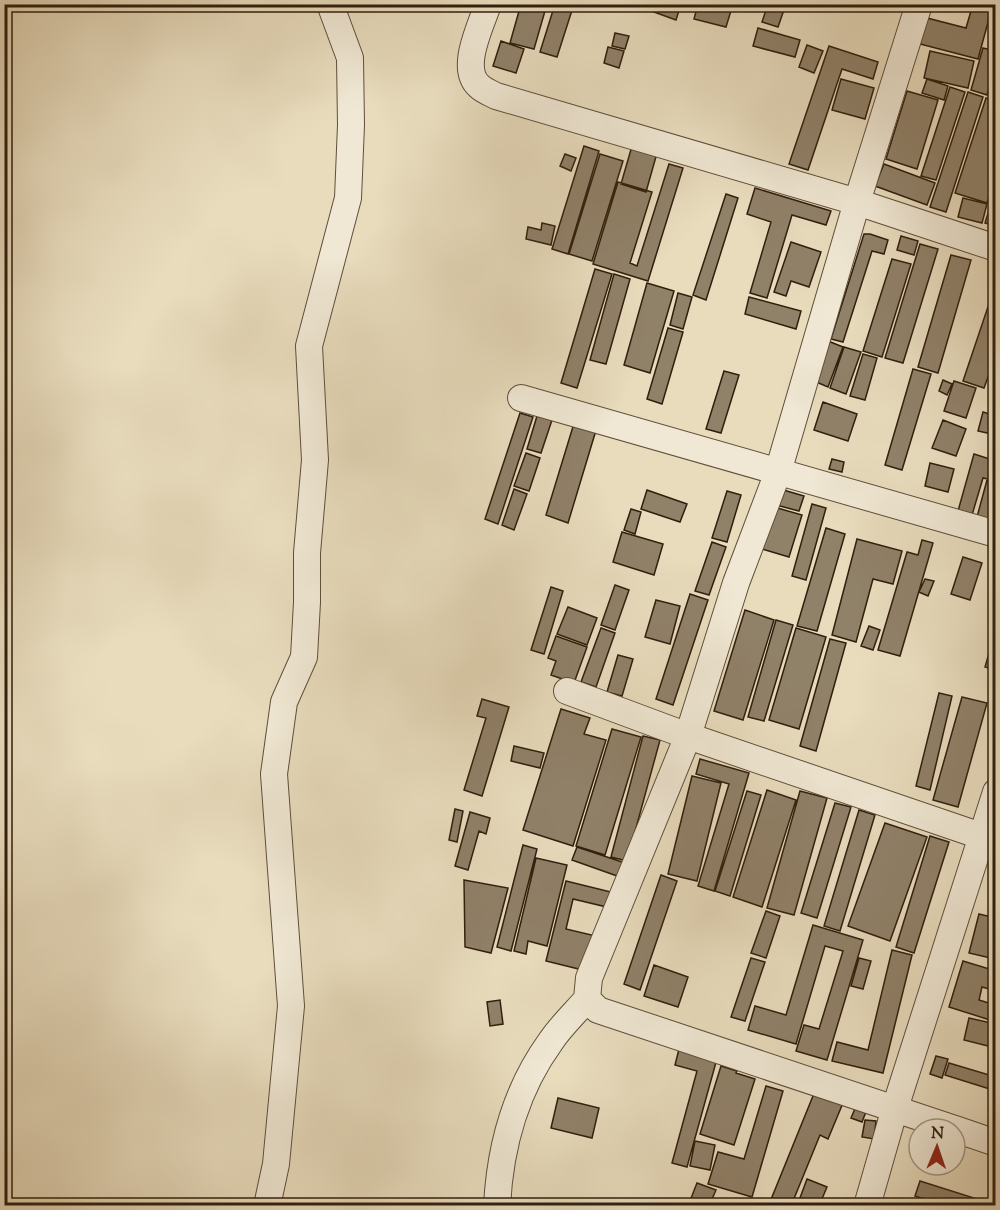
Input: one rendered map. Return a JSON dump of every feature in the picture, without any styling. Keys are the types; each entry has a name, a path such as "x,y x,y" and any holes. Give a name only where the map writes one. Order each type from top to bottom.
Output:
{"street":[{"path":"267,1206 276,1164 291,1006 274,774 284,702 304,657 307,553 315,460 309,346 348,198 351,125 350,58 330,4"},
{"path":"488,4 470,59 472,77 479,87 495,96 857,202 996,248"},
{"path":"497,1206 499,1174 505,1143 523,1088 551,1041 587,999 589,978 688,736 736,583 778,472 857,202 919,4"},
{"path":"521,398 996,534"},
{"path":"567,691 688,736 981,836"},
{"path":"867,1206 895,1108 996,792"},
{"path":"587,999 598,1010 921,1117"},
{"path":"967,1133 996,1143"}],"building":[{"path":"521,4 547,4 534,49 510,43"},
{"path":"555,4 574,4 557,57 540,52"},
{"path":"632,4 681,4 676,20"},
{"path":"698,4 733,4 726,27 694,19"},
{"path":"768,4 786,4 778,27 762,22"},
{"path":"973,4 993,4 978,59 920,44 927,18 966,28"},
{"path":"758,28 800,40 795,57 753,46"},
{"path":"615,33 629,36 625,49 612,46"},
{"path":"501,41 524,49 516,73 493,66"},
{"path":"807,45 823,51 814,73 799,67"},
{"path":"829,46 878,62 873,79 842,69 808,170 789,164"},
{"path":"608,47 624,51 619,68 604,63"},
{"path":"983,48 996,51 996,85 990,84 987,95 971,90"},
{"path":"930,51 974,61 968,88 924,78"},
{"path":"841,79 874,88 865,119 832,110"},
{"path":"927,79 948,86 944,100 922,93"},
{"path":"993,84 996,85 996,98 990,96"},
{"path":"950,87 965,92 936,180 921,176"},
{"path":"907,91 938,100 917,169 886,159"},
{"path":"968,92 983,97 946,212 930,207"},
{"path":"986,98 996,101 996,175 987,203 955,193"},
{"path":"584,146 599,151 568,254 552,249"},
{"path":"632,146 657,153 646,192 621,184"},
{"path":"565,154 576,158 571,171 560,166"},
{"path":"600,154 623,161 592,261 569,254"},
{"path":"669,164 683,168 648,281 593,264 618,182 652,192 630,263 637,266"},
{"path":"884,164 935,183 927,205 875,186"},
{"path":"996,187 996,226 985,223"},
{"path":"755,188 831,211 826,225 792,215 767,298 750,293 771,222 747,214"},
{"path":"726,194 738,198 706,300 693,295"},
{"path":"963,198 987,204 982,223 958,217"},
{"path":"542,223 555,226 551,245 526,239 528,227 541,230"},
{"path":"864,234 888,240 884,254 872,251 843,342 831,339"},
{"path":"901,236 918,241 914,255 897,250"},
{"path":"791,242 821,252 809,287 791,281 786,296 774,292"},
{"path":"920,244 938,249 903,363 885,358"},
{"path":"951,255 971,260 938,373 918,367"},
{"path":"892,259 911,264 882,357 863,351"},
{"path":"595,269 612,274 577,388 561,383"},
{"path":"614,274 630,279 606,364 590,360"},
{"path":"647,283 674,291 650,373 624,365"},
{"path":"996,283 996,355 984,388 963,381"},
{"path":"678,293 692,297 683,329 670,325"},
{"path":"749,297 801,311 796,329 745,314"},
{"path":"668,328 683,332 662,404 647,399"},
{"path":"828,341 843,347 828,387 814,381"},
{"path":"844,347 861,352 846,394 830,388"},
{"path":"863,354 877,358 865,400 850,396"},
{"path":"913,369 931,374 902,470 885,465"},
{"path":"724,371 739,375 721,433 706,429"},
{"path":"943,380 952,384 947,395 939,391"},
{"path":"954,381 976,388 966,418 944,411"},
{"path":"823,402 857,414 848,441 814,430"},
{"path":"544,411 554,414 541,453 527,449 537,416 541,417"},
{"path":"983,412 996,416 996,435 978,431"},
{"path":"520,413 533,417 498,524 485,519"},
{"path":"575,420 597,427 568,523 546,515"},
{"path":"943,420 966,429 956,456 932,448"},
{"path":"526,453 540,458 529,491 514,486"},
{"path":"974,454 996,461 996,481 983,478 972,515 958,511"},
{"path":"832,459 844,462 842,472 829,469"},
{"path":"930,463 954,469 948,492 925,486"},
{"path":"987,480 996,483 995,522 977,517"},
{"path":"514,489 527,494 514,530 502,525"},
{"path":"780,489 804,496 799,511 776,505"},
{"path":"647,490 687,504 680,522 641,509"},
{"path":"727,491 741,495 727,542 712,538"},
{"path":"812,504 826,508 806,580 792,576"},
{"path":"774,507 802,515 789,557 762,549"},
{"path":"631,509 641,512 635,534 624,530"},
{"path":"826,528 845,534 817,631 797,626"},
{"path":"622,532 663,544 654,575 613,562"},
{"path":"857,539 902,551 893,584 873,579 856,642 832,635"},
{"path":"922,540 933,543 900,656 878,650 907,552 918,555"},
{"path":"712,542 726,547 709,595 695,591"},
{"path":"963,557 982,563 970,600 951,594"},
{"path":"925,579 934,581 928,596 919,592"},
{"path":"615,585 629,590 615,630 601,625"},
{"path":"551,587 563,591 544,654 531,650"},
{"path":"690,594 708,600 673,705 656,699"},
{"path":"656,600 680,606 670,644 645,637"},
{"path":"568,607 597,618 587,645 557,634"},
{"path":"745,610 774,620 743,720 714,711"},
{"path":"776,620 793,625 764,721 748,717"},
{"path":"869,626 880,630 873,650 861,646"},
{"path":"601,628 615,633 596,687 581,682"},
{"path":"796,628 826,637 799,729 769,720"},
{"path":"996,629 996,670 985,667"},
{"path":"556,636 587,647 574,683 551,675 556,661 548,658"},
{"path":"830,639 846,643 816,751 800,746"},
{"path":"618,655 633,659 622,696 607,692"},
{"path":"939,693 952,696 930,790 916,786"},
{"path":"962,697 987,703 958,807 933,800"},
{"path":"482,699 509,707 482,796 464,790 486,718 477,716"},
{"path":"561,709 590,718 584,734 606,740 573,846 523,830"},
{"path":"612,729 641,737 605,855 576,846"},
{"path":"643,736 660,740 627,861 611,857"},
{"path":"514,746 544,753 540,768 511,761"},
{"path":"700,759 749,773 714,891 698,886 729,784 696,774"},
{"path":"692,776 721,783 697,881 668,874"},
{"path":"767,790 796,800 762,907 733,897"},
{"path":"747,791 761,795 730,896 715,891"},
{"path":"800,791 827,798 794,915 767,908"},
{"path":"835,803 851,807 817,918 801,913"},
{"path":"455,809 463,811 457,842 449,840"},
{"path":"859,810 875,815 840,931 824,926"},
{"path":"470,812 490,818 486,834 479,831 468,870 455,866"},
{"path":"885,823 927,837 890,941 848,926"},
{"path":"930,836 949,842 914,953 896,947"},
{"path":"523,845 537,849 511,951 497,947"},
{"path":"577,847 625,863 620,877 572,860"},
{"path":"536,858 567,865 547,946 528,941 526,954 514,951"},
{"path":"996,867 996,882 990,880"},
{"path":"661,875 677,881 640,990 624,984"},
{"path":"464,880 508,888 491,953 465,947"},
{"path":"566,881 615,893 611,908 573,899 566,929 600,937 591,972 546,961"},
{"path":"766,911 780,916 766,958 751,953"},
{"path":"979,914 996,918 995,959 969,953"},
{"path":"813,925 863,940 827,1060 796,1051 804,1025 819,1029 843,951 825,946 796,1044 748,1030 755,1006 786,1015"},
{"path":"892,950 912,955 883,1073 832,1061 837,1042 868,1050"},
{"path":"751,958 765,962 745,1021 731,1017"},
{"path":"859,958 871,961 863,989 851,986"},
{"path":"963,961 996,971 996,991 982,987 979,1000 995,1005 990,1020 949,1007"},
{"path":"654,965 688,977 678,1007 644,996"},
{"path":"500,1000 503,1024 490,1026 487,1002"},
{"path":"969,1018 996,1024 996,1048 964,1040"},
{"path":"680,1045 718,1055 687,1167 672,1163 697,1071 675,1065"},
{"path":"936,1056 948,1059 942,1078 930,1074"},
{"path":"949,1063 996,1077 996,1091 945,1075"},
{"path":"721,1066 755,1079 734,1145 700,1134"},
{"path":"766,1086 783,1091 752,1197 708,1184 718,1152 744,1159"},
{"path":"815,1091 843,1103 828,1139 820,1135 791,1206 778,1206 770,1202"},
{"path":"558,1098 599,1108 592,1138 551,1128"},
{"path":"857,1104 867,1109 862,1122 851,1118"},
{"path":"865,1120 876,1121 874,1139 862,1137"},
{"path":"695,1141 715,1145 710,1170 690,1166"},
{"path":"807,1179 827,1187 819,1206 797,1206"},
{"path":"920,1181 996,1206 944,1206 915,1196"},
{"path":"697,1183 716,1190 709,1206 688,1206"},
{"path":"884,1200 904,1206 882,1206"}]}
